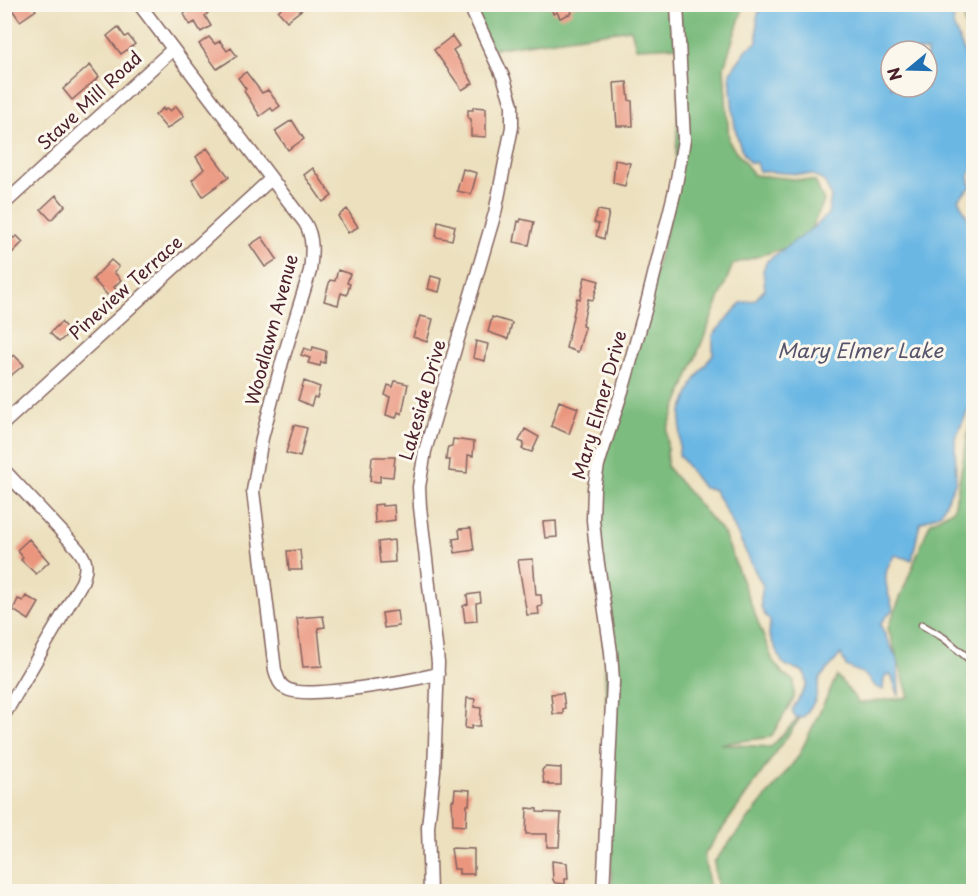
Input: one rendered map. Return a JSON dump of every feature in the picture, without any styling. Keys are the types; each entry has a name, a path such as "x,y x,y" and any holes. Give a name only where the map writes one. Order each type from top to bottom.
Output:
{"street":[{"name":"Woodlawn Avenue","path":"139,4 309,229 312,245 310,271 262,438 253,491 279,682 288,690 302,694 381,686 438,674"},
{"name":"Lakeside Drive","path":"430,891 428,827 434,771 438,674 420,507 421,471 434,418 466,317 495,213 513,115 504,79 469,4"},
{"name":"Mary Elmer Drive","path":"603,891 613,681 593,520 594,488 598,465 646,307 675,190 684,140 677,4"},
{"name":"Stave Mill Road","path":"4,204 173,49"},
{"name":"Pineview Terrace","path":"4,423 272,179"},
{"path":"4,471 75,546 86,560 87,570 4,714"}],"lane":[{"path":"922,626 944,638 974,663"}],"green space":[{"path":"468,5 744,5 724,67 729,142 754,175 815,181 824,201 805,242 733,264 667,430 667,467 724,534 773,661 784,675 794,681 794,698 771,737 720,744 771,747 805,711 704,855 710,891 612,891 599,474 674,203 681,46 636,48 631,29 491,49"},
{"path":"968,5 973,5 973,56 964,22"},
{"path":"973,407 973,891 718,891 714,862 798,757 837,676 859,703 909,697 888,628 930,523 954,509"}],"water":[{"name":"Mary Elmer Lake","path":"762,5 955,5 953,25 973,73 974,163 969,176 971,187 958,199 973,228 973,400 955,438 956,481 941,513 920,523 912,560 895,555 887,568 887,587 893,609 880,624 898,661 899,696 891,675 887,674 884,678 883,690 876,687 864,674 846,666 841,654 820,678 815,701 803,718 795,717 792,710 807,685 806,676 802,671 782,662 769,635 770,621 762,609 763,586 733,524 713,489 703,488 679,455 681,413 694,381 713,354 713,335 741,303 755,300 765,289 763,270 767,261 818,224 828,214 831,197 825,182 813,175 759,171 756,163 749,162 743,153 736,132 730,73 747,49 757,42 757,17"}],"building":[{"path":"16,4 32,4 36,10 20,21 11,8"},
{"path":"181,4 196,4 199,9 203,6 208,13 205,16 211,26 201,32 195,22 190,25"},
{"path":"286,4 309,4 287,21 278,11"},
{"path":"550,4 576,4 576,6 570,8 572,13 560,18 557,12 553,14"},
{"path":"118,27 125,37 128,35 135,44 121,54 107,36"},
{"path":"452,36 459,46 453,50 473,83 462,90 434,50"},
{"path":"209,37 215,44 220,41 227,51 231,48 237,56 217,69 199,44"},
{"path":"90,65 99,77 72,100 63,89"},
{"path":"246,72 262,93 268,90 280,106 273,111 271,108 260,116 238,78"},
{"path":"627,82 629,100 632,101 633,126 617,126 614,83"},
{"path":"176,106 184,116 167,129 155,115 163,108 164,111 167,108 170,111"},
{"path":"473,107 486,108 486,137 471,136 471,119 468,118 468,110 473,110"},
{"path":"292,120 304,139 288,150 275,131"},
{"path":"207,148 229,177 203,196 192,180 204,169 196,157"},
{"path":"615,160 630,163 625,186 613,183"},
{"path":"313,168 332,196 323,202 304,175"},
{"path":"463,169 477,173 471,194 457,191"},
{"path":"56,195 65,206 51,220 41,209"},
{"path":"347,209 358,227 348,233 338,216"},
{"path":"598,210 609,212 604,239 596,236 599,224 594,223"},
{"path":"521,219 534,222 529,245 514,242 518,221 520,222"},
{"path":"438,221 455,226 452,240 436,237"},
{"path":"11,236 14,238 17,236 23,242 4,261 4,243"},
{"path":"262,237 277,259 265,267 250,245"},
{"path":"111,260 119,267 114,272 121,280 109,297 93,279"},
{"path":"338,270 350,274 347,283 350,284 347,295 341,293 338,305 324,301 330,280 335,281"},
{"path":"431,276 442,279 439,292 428,289"},
{"path":"585,277 599,281 593,300 588,299 582,326 585,327 578,352 566,348 577,298 580,299"},
{"path":"420,316 433,319 427,342 413,337"},
{"path":"492,317 512,323 508,339 488,332"},
{"path":"61,322 70,332 59,342 50,333"},
{"path":"476,341 488,344 485,361 473,358"},
{"path":"313,347 326,351 325,363 321,362 320,366 308,363 310,358 301,355 304,348 312,351"},
{"path":"14,355 24,365 4,381 4,364"},
{"path":"304,381 320,387 317,398 314,397 311,406 298,400"},
{"path":"395,381 408,384 402,414 398,412 396,418 386,415 390,397 385,395 388,385 393,387"},
{"path":"559,401 578,408 569,434 551,426"},
{"path":"294,425 307,428 300,457 286,453"},
{"path":"525,429 539,437 532,452 522,449 524,443 519,441"},
{"path":"453,439 474,442 473,456 468,455 467,473 449,471 450,460 446,460 447,450 452,446"},
{"path":"372,457 395,457 393,477 380,476 380,482 370,481"},
{"path":"382,504 382,506 394,505 395,520 375,523 374,505"},
{"path":"556,521 557,537 545,538 543,522"},
{"path":"471,528 474,550 455,553 453,539 460,538 459,529"},
{"path":"29,539 49,562 36,574 21,560 23,557 17,550"},
{"path":"394,540 395,562 380,563 378,542"},
{"path":"300,550 302,570 289,570 287,551"},
{"path":"533,559 536,595 541,595 542,606 538,607 539,614 527,615 518,560"},
{"path":"480,593 481,602 476,603 477,621 465,622 463,606 468,604 467,595"},
{"path":"26,596 39,603 29,620 13,610 18,599 23,601"},
{"path":"397,611 399,626 384,628 382,613"},
{"path":"323,616 325,627 318,628 322,666 303,667 297,618"},
{"path":"563,693 565,708 563,714 553,714 551,694"},
{"path":"467,698 475,699 474,707 481,708 480,726 472,726 471,729 465,728"},
{"path":"545,767 561,768 561,785 544,783 542,770"},
{"path":"455,789 470,790 466,826 453,825 452,800 454,800"},
{"path":"527,808 537,809 537,812 561,813 559,847 547,847 547,834 526,834"},
{"path":"451,848 474,849 474,874 459,874 459,869 454,869"},
{"path":"552,861 567,863 568,879 565,879 565,884 555,883 553,880"}]}
